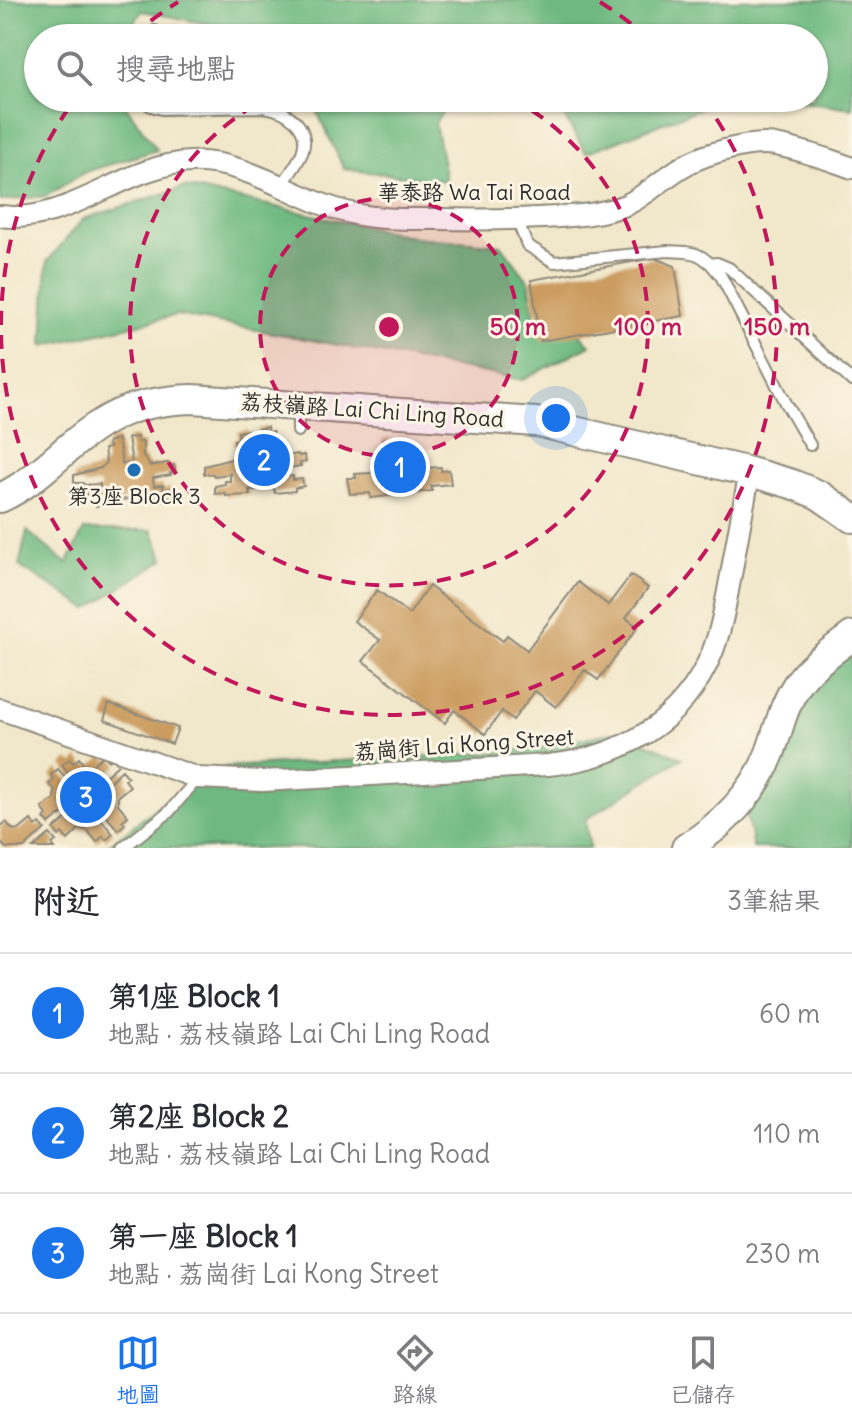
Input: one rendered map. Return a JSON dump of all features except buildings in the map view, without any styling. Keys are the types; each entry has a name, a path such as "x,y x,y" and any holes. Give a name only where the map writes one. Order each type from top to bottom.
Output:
{"street":[{"name":"華泰路 Wa Tai Road","path":"0,216 16,218 44,213 141,174 179,163 218,164 332,208 369,217 517,220 585,215 628,204 688,163 722,150 765,144 852,168"},
{"name":"荔枝嶺路 Lai Chi Ling Road","path":"0,498 30,480 70,446 115,415 142,404 192,399 298,418 536,422 792,484 819,495 852,518"},
{"name":"荔崗街 Lai Kong Street","path":"0,709 198,778 263,781 566,763 610,752 639,738 676,708 698,680 712,651 724,609 750,472"},
{"path":"686,848 708,833 742,799 764,766 784,709 797,685 811,668 852,636"}],"lane":[{"path":"281,186 299,160 304,145 302,130 296,121 283,112"},
{"path":"517,220 527,245 554,262 667,251 696,254 711,264 721,276 810,445"},
{"path":"711,264 729,268 852,381"},
{"path":"123,848 169,812 198,778"}],"green space":[{"path":"0,0 852,0 852,108 828,105 828,24 209,24 142,11 134,24 24,24 24,112 130,112 157,150 85,172 46,196 0,201"},
{"path":"317,112 442,112 435,123 446,181 344,169"},
{"path":"561,112 691,112 586,153"},
{"path":"185,187 414,237 501,245 529,282 537,332 578,332 590,345 523,380 177,315 43,346 47,262 83,219"},
{"path":"84,530 152,530 164,559 88,609 19,566 27,531 67,564"},
{"path":"852,647 852,848 753,848 746,812 773,777 820,670"},
{"path":"618,731 682,758 585,820 590,848 105,848 161,804 226,767 534,749"}],"place":[{"name":"第2座 Block 2","path":"264,460"},
{"name":"第1座 Block 1","path":"400,467"},
{"name":"第3座 Block 3","path":"134,470"},
{"name":"第一座 Block 1","path":"86,797"}]}
